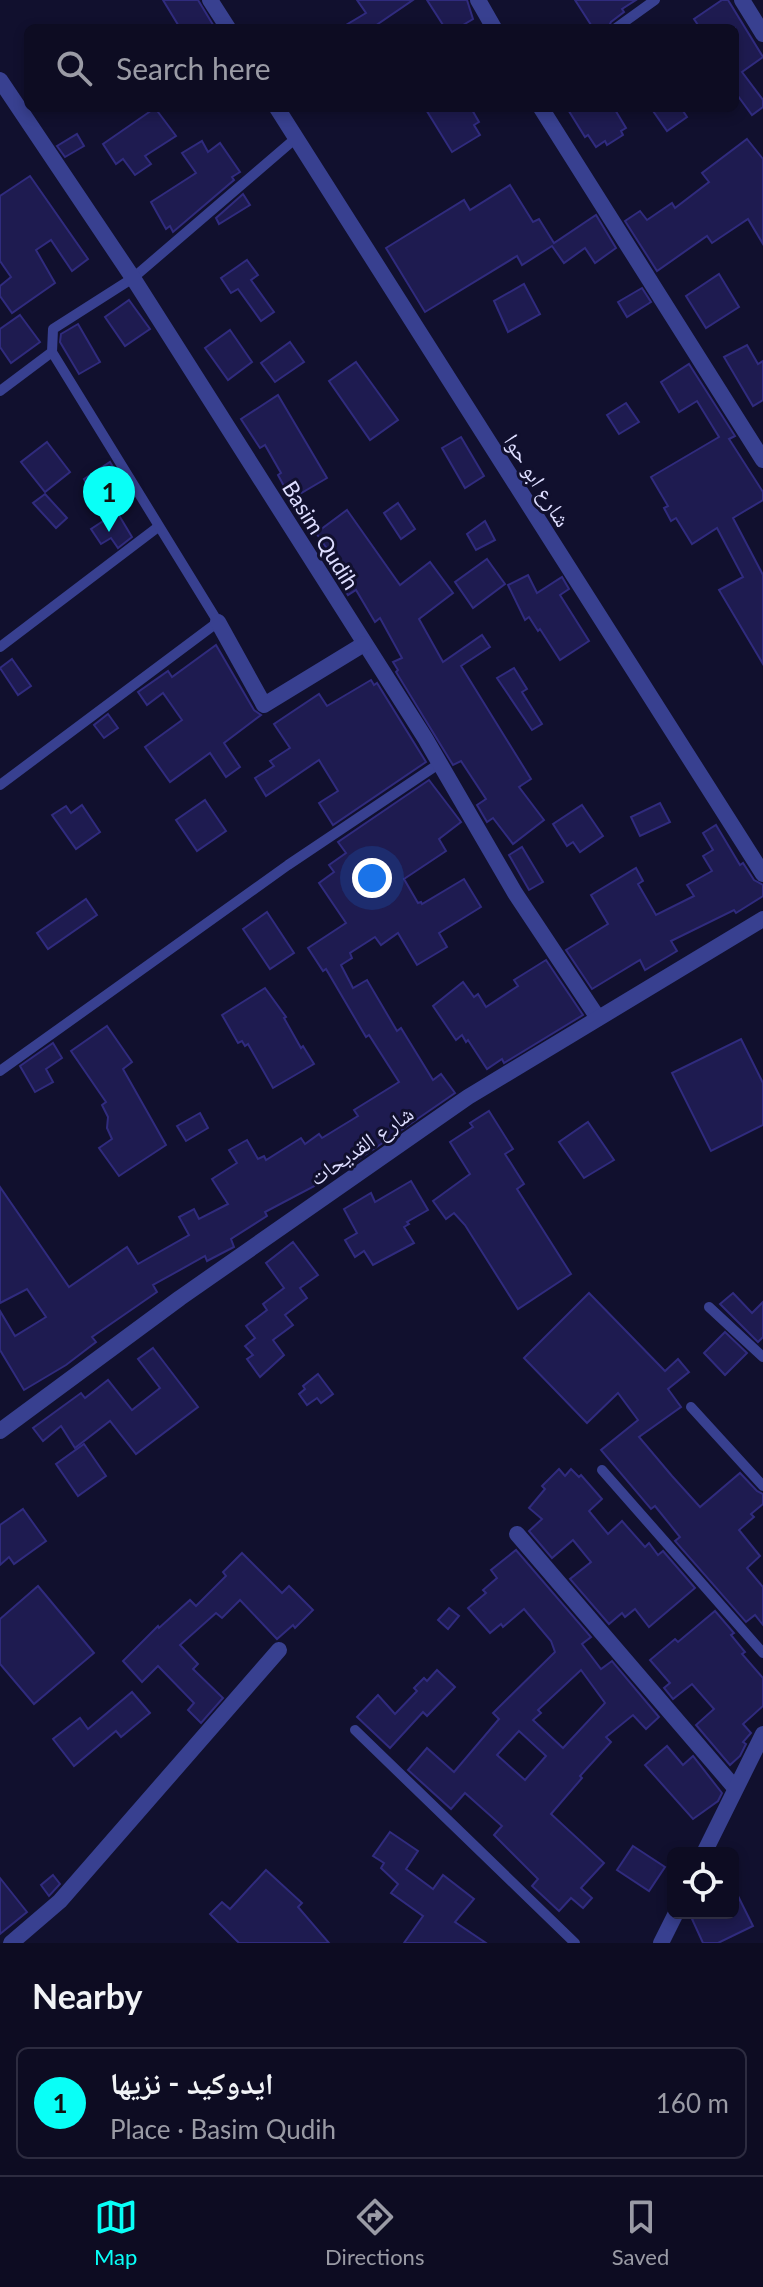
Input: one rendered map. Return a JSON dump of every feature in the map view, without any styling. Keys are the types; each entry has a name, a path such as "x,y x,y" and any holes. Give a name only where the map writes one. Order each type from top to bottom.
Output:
{"street":[{"path":"210,0 225,24"},
{"path":"478,0 492,24"},
{"path":"742,0 763,34"},
{"name":"Basim Qudih","path":"0,80 133,278 440,763 515,893 598,1018"},
{"name":"شارع ابو حوا","path":"280,112 763,874"},
{"path":"544,112 763,460"},
{"path":"218,622 264,705 364,644"},
{"name":"شارع القديحات","path":"0,1431 180,1298 468,1097 763,919"},
{"path":"517,1534 735,1788"},
{"path":"11,1943 60,1901 279,1650"},
{"path":"707,1847 763,1734"},
{"path":"661,1943 673,1919"}],"lane":[{"path":"622,24 655,0"},
{"path":"0,785 218,622 52,352 53,329 133,278 296,138"},
{"path":"0,391 52,352"},
{"path":"0,647 158,527"},
{"path":"0,1071 288,865 440,763"},
{"path":"709,1307 763,1357"},
{"path":"691,1407 763,1486"},
{"path":"602,1470 763,1653"},
{"path":"355,1730 575,1943"}],"building":[{"path":"163,0 198,0 213,24 178,24"},
{"path":"357,0 413,0 378,24 348,24 366,13"},
{"path":"427,0 467,0 473,19 465,24 442,24"},
{"path":"575,0 636,0 622,9 624,12 610,24 590,24"},
{"path":"722,0 728,0 763,57 742,72 763,100 763,107 752,115 739,97 739,24 697,24 694,19"},
{"path":"149,112 158,112 176,136 145,156 151,164 135,175 123,159 116,164 103,144"},
{"path":"427,112 473,112 479,122 474,125 480,135 452,152"},
{"path":"569,112 616,112 626,128 621,131 623,135 607,145 605,141 596,147 588,135 585,137"},
{"path":"654,112 684,112 687,117 667,131"},
{"path":"77,134 84,146 65,157 57,146"},
{"path":"747,139 763,159 763,244 748,219 712,243 707,236 657,271 625,221 640,211 647,220 672,203 675,208 709,182 702,173"},
{"path":"202,141 208,152 220,143 240,172 173,232 170,226 166,229 151,202 196,173 182,153"},
{"path":"30,176 88,259 72,271 51,240 36,250 55,283 12,313 0,296 0,286 11,277 0,261 0,196"},
{"path":"510,185 533,222 539,219 554,243 596,215 616,248 595,263 585,248 564,263 552,246 522,265 517,256 425,312 386,248 464,200 470,210"},
{"path":"243,194 250,205 219,224 216,218"},
{"path":"247,260 258,275 251,280 274,312 261,321 238,289 231,293 221,278"},
{"path":"719,274 739,307 706,328 686,296"},
{"path":"524,284 540,314 508,332 494,301"},
{"path":"642,288 651,302 627,317 618,302"},
{"path":"129,300 150,329 125,346 105,317"},
{"path":"20,315 40,342 11,363 0,347 0,329"},
{"path":"78,324 100,362 79,374 60,342 61,334"},
{"path":"230,330 252,362 228,380 205,348"},
{"path":"290,342 304,362 275,382 261,363"},
{"path":"747,345 758,364 763,361 763,400 753,406 724,357"},
{"path":"356,362 398,420 370,440 329,381"},
{"path":"689,364 735,436 729,439 763,492 763,500 733,518 763,575 763,664 719,590 743,577 717,528 692,544 676,518 671,521 664,508 668,506 651,477 719,437 697,401 679,412 661,382"},
{"path":"278,395 327,478 291,499 265,445 260,448 241,419"},
{"path":"626,403 639,422 619,434 607,415"},
{"path":"461,437 484,476 465,488 442,448"},
{"path":"47,442 70,472 45,492 21,462"},
{"path":"110,462 128,491 101,508 84,479"},
{"path":"45,494 67,518 56,528 33,503"},
{"path":"398,503 415,529 401,539 384,513"},
{"path":"347,510 400,585 430,562 453,593 419,619 443,662 482,635 490,647 461,666 531,779 519,787 544,820 513,844 493,818 487,822 477,805 486,799 461,761 453,765 396,672 398,670 393,662 402,658 380,618 375,622 356,590 348,595 338,579 345,574 316,533"},
{"path":"117,512 132,537 118,548 111,538 101,544 91,529"},
{"path":"485,521 495,540 476,550 467,534"},
{"path":"487,559 505,584 473,608 455,582"},
{"path":"528,575 537,593 562,577 569,589 560,595 589,641 560,660 540,629 538,631 529,617 525,620 508,585"},
{"path":"216,645 254,710 261,715 224,743 240,767 226,777 210,753 170,782 145,747 182,720 163,693 147,705 138,692 168,671 172,677"},
{"path":"12,659 31,686 18,695 0,668"},
{"path":"514,668 527,689 522,692 542,724 532,730 497,678"},
{"path":"371,680 374,685 377,683 426,762 333,825 319,803 338,791 319,760 266,796 255,778 274,766 270,761 290,748 274,724 319,694 327,706"},
{"path":"108,714 118,728 104,738 94,725"},
{"path":"429,780 461,822 439,839 446,851 404,879 418,903 422,904 464,879 481,907 439,933 447,947 417,965 398,933 381,945 375,937 350,953 352,958 341,965 353,988 367,980 397,1031 401,1028 433,1080 441,1074 455,1093 355,1162 352,1158 324,1177 326,1180 265,1212 267,1216 231,1239 234,1247 207,1261 205,1256 153,1285 157,1292 92,1337 96,1342 66,1365 24,1390 0,1350 0,1311 15,1336 46,1317 27,1289 0,1303 0,1187 69,1287 127,1247 138,1264 189,1235 179,1217 194,1209 199,1219 228,1204 212,1179 237,1163 229,1150 247,1140 258,1159 264,1156 266,1160 301,1138 305,1144 319,1134 322,1138 358,1116 354,1110 399,1082 369,1035 366,1037 326,969 323,971 308,948 346,923 319,883 334,872 329,865 346,853 338,842"},
{"path":"205,800 226,831 197,851 176,820"},
{"path":"660,803 670,822 640,836 631,817"},
{"path":"82,805 100,832 76,849 52,815 66,806 71,813"},
{"path":"582,805 603,836 580,852 573,842 567,846 553,824"},
{"path":"716,825 740,865 743,863 754,880 763,885 763,896 736,913 734,910 671,941 677,951 645,970 640,960 592,989 566,950 608,924 591,895 636,868 643,881 638,884 656,915 694,896 687,885 712,871 703,856 713,850 703,833"},
{"path":"522,847 543,882 529,890 509,855"},
{"path":"86,899 97,915 48,949 37,933"},
{"path":"267,912 294,953 270,969 243,929"},
{"path":"546,960 583,1015 504,1063 502,1059 487,1069 468,1040 466,1042 462,1035 456,1040 433,1006 463,982 474,997 478,994 486,1007 518,986 514,980"},
{"path":"265,988 314,1064 273,1088 248,1044 238,1043 222,1015"},
{"path":"107,1026 132,1062 123,1069 166,1145 119,1176 99,1148 112,1139 102,1105 106,1102 71,1051"},
{"path":"741,1039 763,1083 763,1125 711,1151 672,1073"},
{"path":"53,1043 62,1058 46,1069 53,1082 35,1092 20,1066"},
{"path":"489,1111 513,1149 505,1154 524,1184 517,1189 571,1274 518,1309 465,1225 454,1213 446,1219 433,1201 470,1174 450,1142 473,1127 470,1123"},
{"path":"200,1113 208,1128 186,1141 177,1126"},
{"path":"588,1122 614,1160 584,1178 559,1142"},
{"path":"411,1181 428,1210 404,1227 414,1243 373,1265 364,1251 355,1257 345,1240 357,1233 344,1209 371,1193 375,1202"},
{"path":"293,1242 318,1275 300,1288 307,1298 285,1315 293,1325 273,1340 284,1355 260,1377 247,1359 253,1355 245,1346 255,1338 246,1326 267,1310 263,1304 284,1288 266,1263"},
{"path":"589,1293 665,1371 678,1359 689,1372 668,1389 681,1407 639,1437 672,1476 700,1507 740,1473 763,1494 763,1504 739,1530 760,1556 747,1568 763,1587 763,1625 755,1615 746,1622 675,1541 680,1537 655,1506 651,1509 601,1450 638,1420 618,1393 587,1423 524,1358"},
{"path":"733,1293 752,1313 763,1302 763,1337 758,1342 720,1304"},
{"path":"725,1332 747,1353 725,1375 704,1353"},
{"path":"153,1348 198,1407 136,1454 110,1421 75,1448 61,1426 43,1441 33,1428 81,1393 85,1398 108,1380 132,1410 160,1388 138,1359"},
{"path":"318,1374 333,1394 321,1403 317,1398 307,1405 299,1394 305,1389 303,1386"},
{"path":"84,1444 106,1476 78,1496 56,1464"},
{"path":"559,1469 565,1476 571,1469 579,1477 581,1475 602,1499 589,1511 608,1534 622,1521 645,1547 649,1543 658,1555 663,1551 695,1588 649,1627 635,1609 625,1617 622,1613 609,1624 570,1579 591,1562 573,1540 552,1558 529,1531 542,1519 529,1508 545,1489 542,1486"},
{"path":"23,1509 46,1541 14,1564 9,1557 0,1565 0,1525"},
{"path":"516,1550 591,1637 582,1644 601,1669 612,1661 659,1717 646,1729 633,1715 606,1737 611,1742 551,1814 604,1863 581,1888 592,1898 583,1908 571,1898 559,1911 532,1886 538,1879 494,1835 502,1826 465,1793 451,1809 408,1770 427,1748 454,1772 499,1719 493,1713 555,1652 551,1641 524,1609 503,1627 501,1624 490,1633 468,1608 486,1593 483,1590 497,1578 491,1570","holes":["581,1670 605,1703 563,1748 533,1720 541,1713 538,1710","519,1731 546,1756 525,1780 497,1755"]},
{"path":"242,1553 282,1593 289,1586 313,1610 295,1628 293,1625 277,1639 240,1600 222,1618 216,1613 180,1645 198,1664 193,1669 223,1698 201,1723 188,1710 194,1703 158,1666 142,1682 123,1661 190,1600 196,1606 226,1576 223,1572"},
{"path":"38,1586 94,1653 34,1704 0,1664 0,1619"},
{"path":"449,1608 459,1616 448,1629 438,1620"},
{"path":"715,1611 734,1633 731,1635 745,1652 742,1654 763,1678 763,1706 743,1724 751,1733 743,1742 746,1744 740,1756 730,1765 696,1725 714,1709 692,1684 673,1699 664,1688 670,1683 650,1660 675,1639 678,1642"},
{"path":"437,1670 455,1687 427,1716 423,1712 390,1748 357,1717 378,1695 395,1714 417,1691 414,1688 424,1678 427,1681"},
{"path":"132,1692 150,1713 121,1737 116,1731 74,1766 53,1739 80,1718 88,1729"},
{"path":"667,1746 683,1765 693,1756 722,1793 718,1801 693,1819 645,1765"},
{"path":"390,1832 418,1851 406,1869 433,1889 443,1875 474,1899 455,1922 486,1943 404,1943 423,1916 391,1893 398,1884 381,1868 384,1863 373,1856"},
{"path":"633,1846 665,1867 649,1891 617,1870"},
{"path":"266,1870 302,1903 298,1907 329,1943 239,1943 210,1914 222,1902 230,1909"},
{"path":"53,1875 60,1884 49,1896 41,1885"},
{"path":"0,1878 27,1912 0,1934"},
{"path":"739,1898 753,1926 718,1943 703,1943 692,1919 739,1919"}],"place":[{"name":"ايدوكيد - نزيها","path":"109,532"}]}
